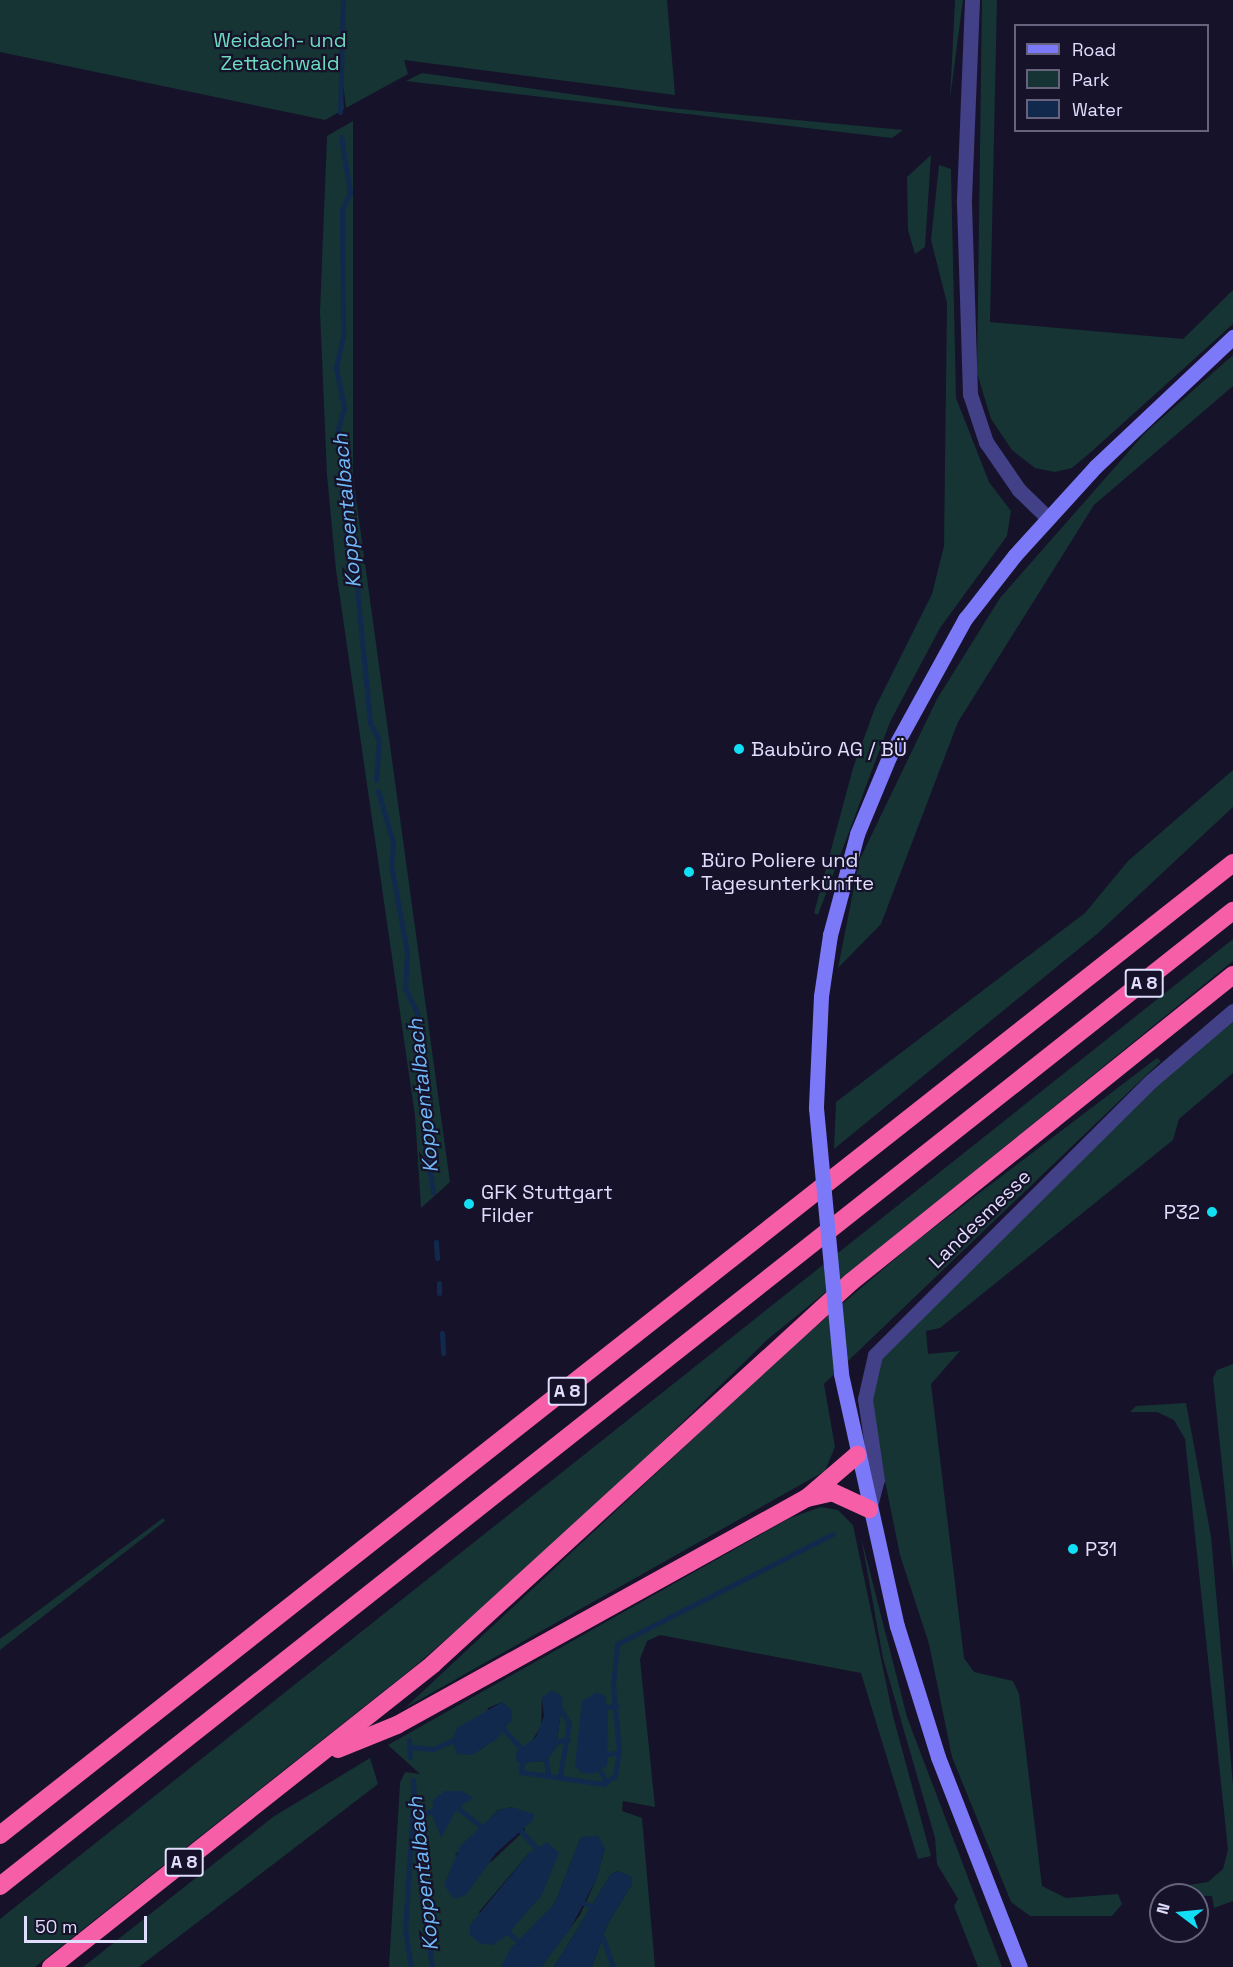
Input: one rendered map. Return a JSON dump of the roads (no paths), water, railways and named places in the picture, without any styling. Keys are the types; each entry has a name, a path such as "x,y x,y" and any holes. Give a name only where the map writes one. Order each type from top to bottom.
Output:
{"highway":[{"name":"A 8","path":"0,1835 1233,863"},
{"name":"A 8","path":"0,1886 1233,910"},
{"name":"A 8","path":"51,1967 316,1758 525,1586 851,1282 1233,975"},
{"path":"316,1758 397,1725 807,1498 857,1455"},
{"path":"807,1498 832,1492 869,1509"}],"main road":[{"path":"1020,1967 938,1757 897,1626 857,1455 841,1374 816,1108 816,1053 830,935 857,834 907,718 965,619 1048,518 1233,337"}],"street":[{"path":"972,0 964,203 970,394 998,461 1048,518"},
{"name":"Landesmesse","path":"869,1509 877,1480 865,1399 875,1355 1151,1081 1233,1011"}],"water":[{"path":"552,1690 563,1697 556,1748 546,1761 517,1763 516,1752 536,1737 544,1716 542,1698"},
{"path":"597,1692 605,1696 608,1710 607,1766 594,1774 581,1773 575,1765 582,1701"},
{"path":"502,1702 511,1709 512,1719 498,1738 472,1755 457,1754 452,1741 457,1728"},
{"path":"445,1791 462,1791 473,1798 457,1809 441,1838 432,1815 433,1800"},
{"path":"512,1807 534,1814 533,1820 496,1853 466,1895 454,1899 444,1885 461,1845 499,1810"},
{"path":"598,1836 605,1848 596,1880 569,1931 541,1967 501,1967 510,1949 555,1903 581,1837"},
{"path":"547,1842 559,1853 542,1895 504,1938 492,1945 479,1943 470,1935 470,1925 529,1853"},
{"path":"619,1871 632,1877 632,1884 607,1925 592,1967 554,1967 611,1874"}],"waterway":[{"name":"Koppentalbach","path":"340,112 343,0"},
{"name":"Koppentalbach","path":"341,137 350,192 342,210 343,337 336,368 344,408 337,433 346,465 345,529 356,578 370,723 379,740 376,780"},
{"name":"Koppentalbach","path":"378,791 393,843 391,865 407,952 405,988 417,1013 427,1111 423,1131 433,1192"},
{"name":"Koppentalbach","path":"436,1242 437,1258"},
{"name":"Koppentalbach","path":"439,1283 439,1293"},
{"name":"Koppentalbach","path":"442,1333 443,1353"},
{"path":"499,1724 524,1752 521,1772 603,1784 615,1776 619,1752 613,1685 617,1644 833,1534"},
{"path":"608,1707 617,1706"},
{"path":"560,1708 569,1724 560,1775"},
{"path":"410,1747 433,1749 458,1738"},
{"path":"557,1742 568,1739"},
{"name":"Koppentalbach","path":"409,1740 410,1757"},
{"path":"608,1754 619,1752"},
{"path":"546,1761 548,1774"},
{"path":"601,1772 606,1783"},
{"name":"Koppentalbach","path":"413,1780 418,1867 432,1967"},
{"path":"411,1967 405,1931 413,1805"},
{"path":"455,1806 484,1829"},
{"path":"415,1809 422,1814 437,1809"},
{"path":"520,1830 540,1852"},
{"path":"581,1902 600,1910"},
{"path":"504,1929 521,1944"},
{"path":"603,1938 613,1967"}],"place":[{"name":"Baubüro AG / BÜ","path":"739,749"},
{"name":"Büro Poliere und Tagesunterkünfte","path":"689,872"},
{"name":"GFK Stuttgart Filder","path":"469,1204"},
{"name":"P32","path":"1212,1212"},
{"name":"P31","path":"1073,1549"}],"park label":[{"name":"Weidach- und Zettachwald","path":"280,52"}]}
